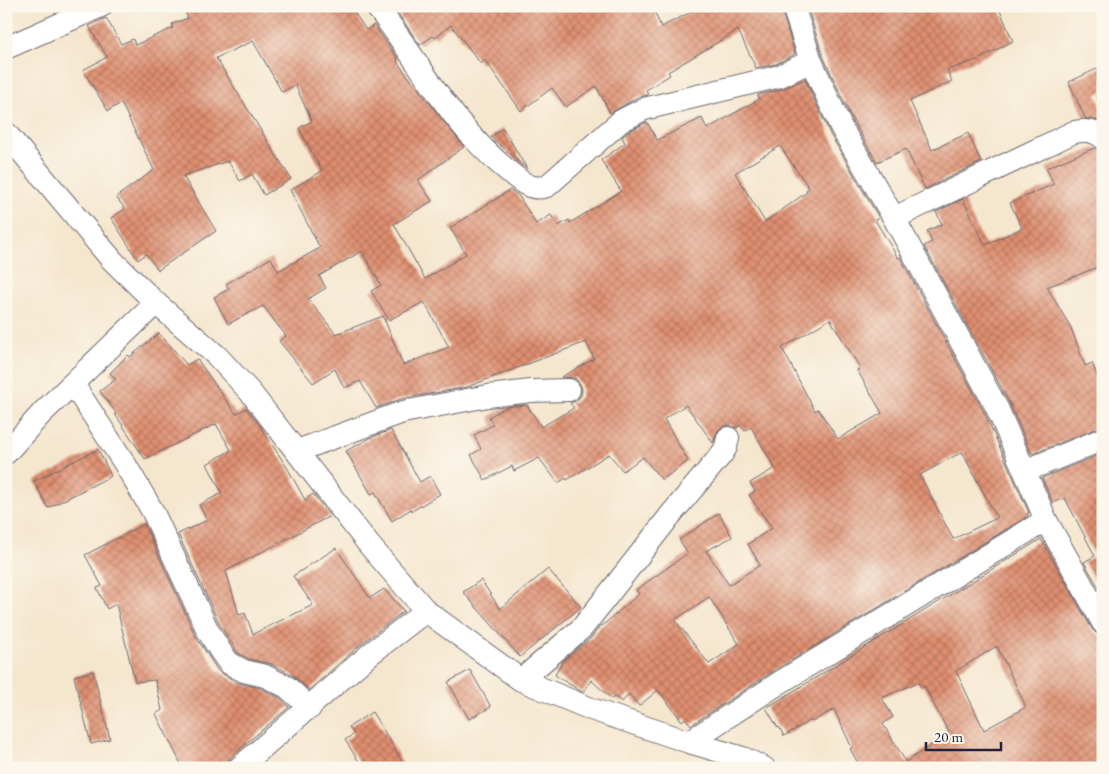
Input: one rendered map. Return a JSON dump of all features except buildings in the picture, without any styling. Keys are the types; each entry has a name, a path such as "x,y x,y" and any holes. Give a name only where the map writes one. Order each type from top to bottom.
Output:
{"street":[{"path":"6,48 101,6"},
{"path":"376,6 466,132 487,154 522,182 534,188 547,186 621,121 644,109 780,76 811,62"},
{"path":"793,6 811,62 841,127 894,218 997,408 1046,520 1103,623"},
{"path":"894,218 1074,132 1084,130 1099,134 1103,138"},
{"path":"6,133 112,260 156,303 217,356 251,393 370,546 426,611 521,680 592,709 743,758 764,768"},
{"path":"6,453 42,413 156,303"},
{"path":"73,384 154,512 208,631 229,663 244,671 264,676 287,687 310,708"},
{"path":"297,451 403,412 488,396 531,391 569,390"},
{"path":"521,680 582,628 722,454 728,438"},
{"path":"1025,471 1103,439"},
{"path":"689,742 779,683 1046,520"},
{"path":"239,768 370,654 426,611"}]}
